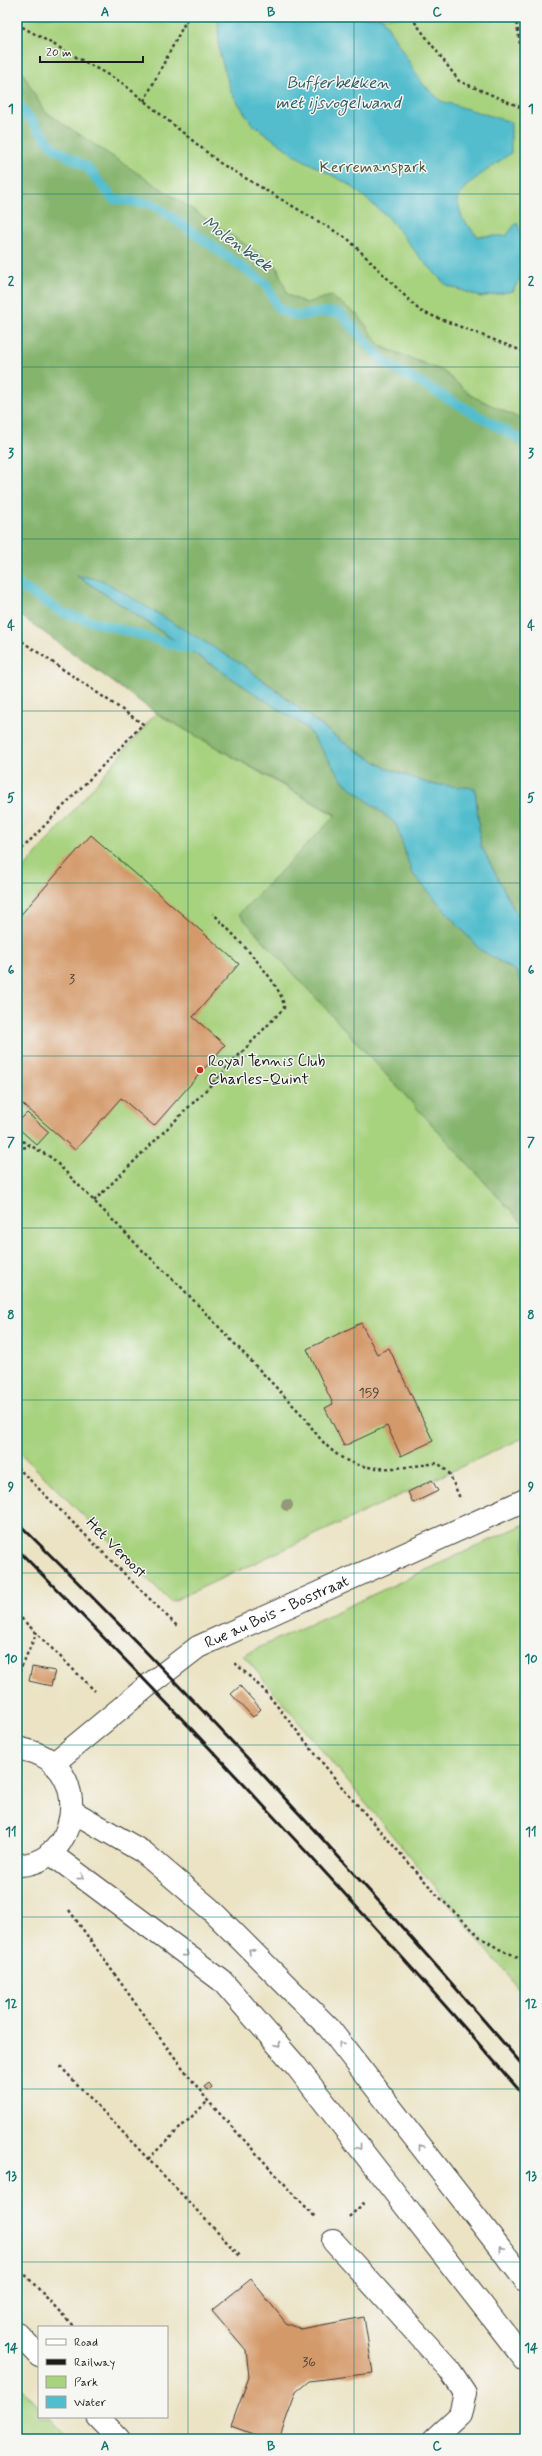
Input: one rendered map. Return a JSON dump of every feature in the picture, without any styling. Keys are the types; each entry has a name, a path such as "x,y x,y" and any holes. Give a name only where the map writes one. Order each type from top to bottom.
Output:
{"street":[{"name":"Rue au Bois - Bosstraat","path":"54,1763 150,1684 205,1644 525,1500"},
{"path":"17,1748 37,1752 54,1763 69,1785 72,1811 69,1827 61,1842 50,1853 36,1862 17,1865"},
{"path":"72,1811 143,1852 210,1909 328,2028 525,2280"},
{"path":"50,1853 222,1982 296,2066 525,2360"},
{"path":"333,2241 449,2369 465,2393 460,2415 434,2439"},
{"path":"17,2333 38,2355"},
{"path":"99,2418 118,2439"}],"path":[{"path":"144,101 188,17"},
{"path":"411,17 459,81 525,108"},
{"path":"516,17 525,78"},
{"path":"17,24 121,82 220,163 348,239 420,311 525,352"},
{"path":"17,638 143,724 17,854"},
{"path":"94,1201 203,1094 284,1008 284,1000 270,979 213,912"},
{"path":"17,1138 52,1158 186,1292 306,1419 318,1438 330,1451 348,1463 377,1469 438,1463 449,1473 471,1524"},
{"path":"17,1148 31,1147"},
{"name":"Het Veroost","path":"17,1467 205,1644 265,1691 345,1791 438,1896 480,1937 499,1949 525,1960"},
{"path":"17,1614 101,1696"},
{"path":"17,1748 21,1720 19,1701 20,1670 37,1632"},
{"path":"69,1910 160,2038 208,2100 320,2222"},
{"path":"60,2066 240,2256"},
{"path":"148,2159 208,2100"},
{"path":"347,2218 387,2183"},
{"path":"17,2266 73,2326"}],"shaded area":[{"path":"17,645 26,652 17,669"},
{"path":"17,800 38,817 17,839"}],"green space":[{"name":"Kerremanspark","path":"17,17 525,17 525,442 296,316 17,103"},
{"path":"17,63 44,111 276,265 288,295 306,303 331,296 359,316 380,346 443,371 472,396 525,421 525,930 481,846 475,789 430,784 386,768 341,741 268,683 77,576 307,728 344,782 396,824 412,873 479,949 517,972 525,995 525,1226 239,914 336,815 156,713 17,613"},
{"name":"Royal Tennis Club Charles-Quint","path":"156,713 336,816 239,914 525,1226 525,1437 171,1602 17,1450 17,877"},
{"path":"525,1524 525,1996 243,1655"},
{"path":"17,2383 38,2406 38,2418 50,2418 69,2439 17,2439"}],"water":[{"name":"Bufferbekken met ijsvogelwand","path":"218,17 382,17 422,83 441,101 511,122 511,153 468,184 457,199 462,218 477,236 506,236 517,222 522,237 524,271 513,291 481,297 446,285 418,255 389,218 350,185 296,156 252,124 231,92 219,51"},
{"path":"76,575 102,580 243,665 341,741 386,768 430,784 475,788 481,846 525,930 525,995 517,972 479,949 412,873 396,824 344,782 307,728"}],"building":[{"path":"91,835 239,964 193,1017 225,1045 154,1126 121,1098 75,1150 17,1099 17,919"},
{"path":"27,1113 49,1132 37,1145 17,1127 17,1123"},
{"path":"361,1323 377,1354 389,1348 433,1441 401,1456 387,1426 344,1446 325,1408 333,1404 307,1349"},
{"path":"432,1480 438,1491 413,1503 408,1492"},
{"path":"32,1667 55,1671 51,1686 29,1681"},
{"path":"240,1686 261,1709 253,1717 231,1694"},
{"path":"209,2083 212,2087 208,2091 204,2087"},
{"path":"251,2279 286,2323 301,2329 364,2317 373,2373 309,2381 296,2392 279,2439 266,2439 231,2426 249,2377 246,2350 212,2310"}],"waterway":[{"name":"Molenbeek","path":"17,103 54,148 88,168 113,199 153,204 266,284 279,309 296,316 326,312 340,313 385,363 525,442"},
{"path":"17,584 63,613 189,649"}],"railway":[{"path":"17,1522 148,1654 277,1790 403,1928 525,2068"},
{"path":"17,1549 276,1818 464,2026 525,2097"}],"place":[{"name":"Royal Tennis Club Charles-Quint","path":"200,1070"}]}
